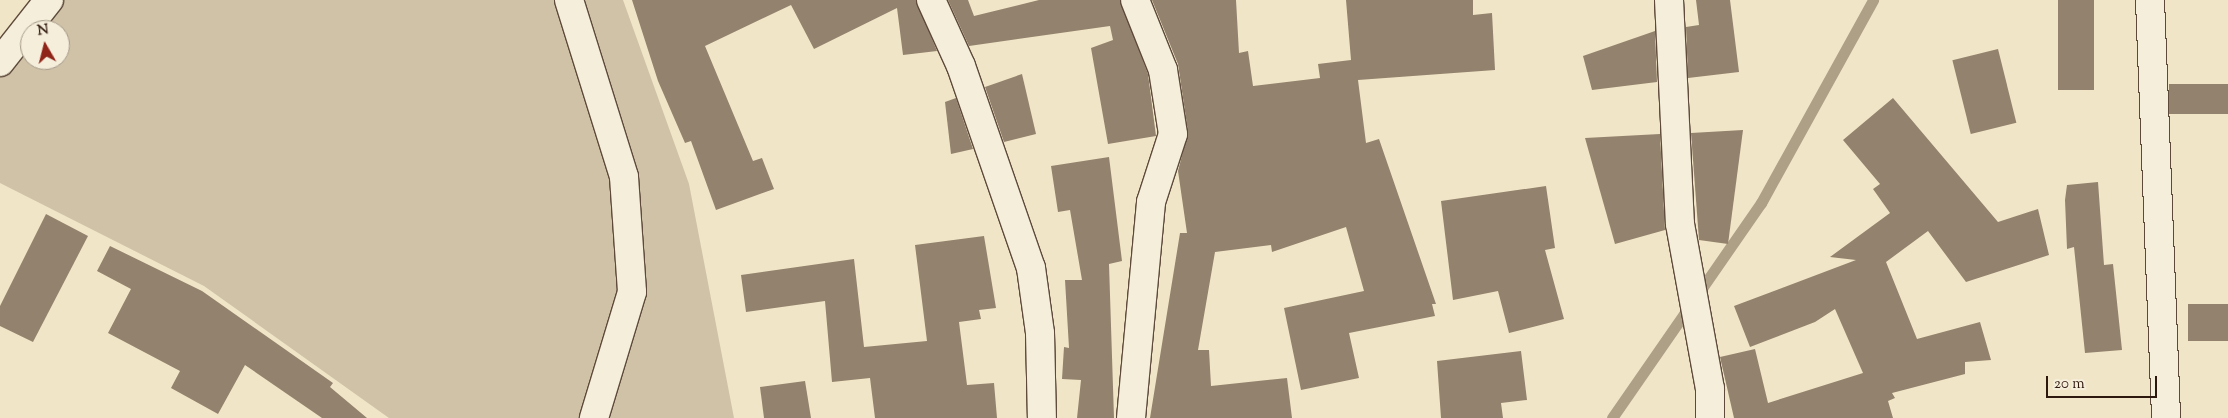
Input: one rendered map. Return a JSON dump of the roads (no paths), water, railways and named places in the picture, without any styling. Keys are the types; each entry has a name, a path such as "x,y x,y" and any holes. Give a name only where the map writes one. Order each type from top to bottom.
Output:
{"street":[{"path":"0,62 49,0"},
{"path":"569,0 624,177 632,292 594,418"},
{"path":"931,0 961,66 1031,268 1040,333 1042,418"},
{"path":"1130,418 1151,202 1173,134 1162,70 1135,0"},
{"path":"1669,0 1678,207 1686,269 1710,389 1710,418"},
{"path":"2150,0 2166,418"}],"waterway":[{"path":"1612,418 1761,203 1873,0"}]}
